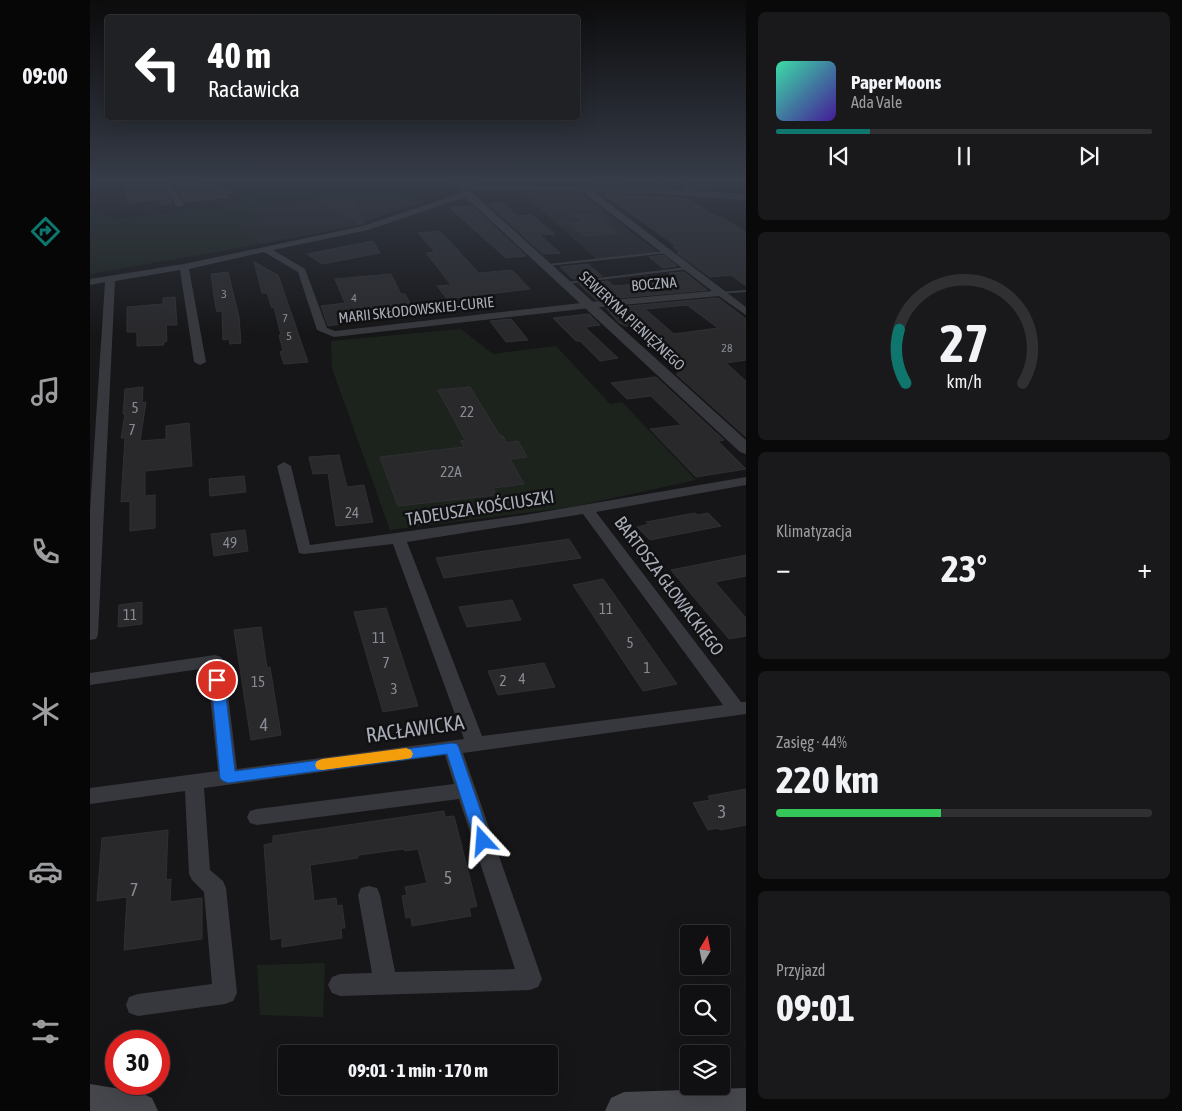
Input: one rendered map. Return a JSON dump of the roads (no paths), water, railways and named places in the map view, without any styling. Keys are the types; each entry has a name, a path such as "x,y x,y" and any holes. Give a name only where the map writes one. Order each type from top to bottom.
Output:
{"main road":[{"path":"90,1102 139,1111"},
{"path":"624,1111 746,1106"}],"street":[{"path":"90,282 184,266 351,231"},
{"name":"SEWERYNA PIENIĘŻNEGO","path":"510,231 746,449"},
{"path":"639,231 746,312"},
{"name":"MARII SKŁODOWSKIEJ-CURIE","path":"264,249 302,271 322,330 330,334 590,305"},
{"path":"184,266 200,362"},
{"path":"90,634 94,474 110,279"},
{"name":"BOCZNA","path":"590,305 719,293"},
{"name":"TADEUSZA KOŚCIUSZKI","path":"284,466 304,550 399,540 587,510 746,481"},
{"name":"BARTOSZA GŁOWACKIEGO","path":"587,510 742,709"},
{"path":"399,540 476,744"},
{"path":"90,678 215,661 228,778"},
{"name":"RACŁAWICKA","path":"90,796 742,709"},
{"path":"340,986 530,979 452,748"},
{"path":"138,1005 225,993 214,888 200,874 194,783"},
{"path":"257,817 466,790"},
{"path":"369,895 386,984"}],"lane":[{"path":"548,265 666,252"},
{"path":"567,283 687,268"},
{"path":"719,293 746,291"}]}
